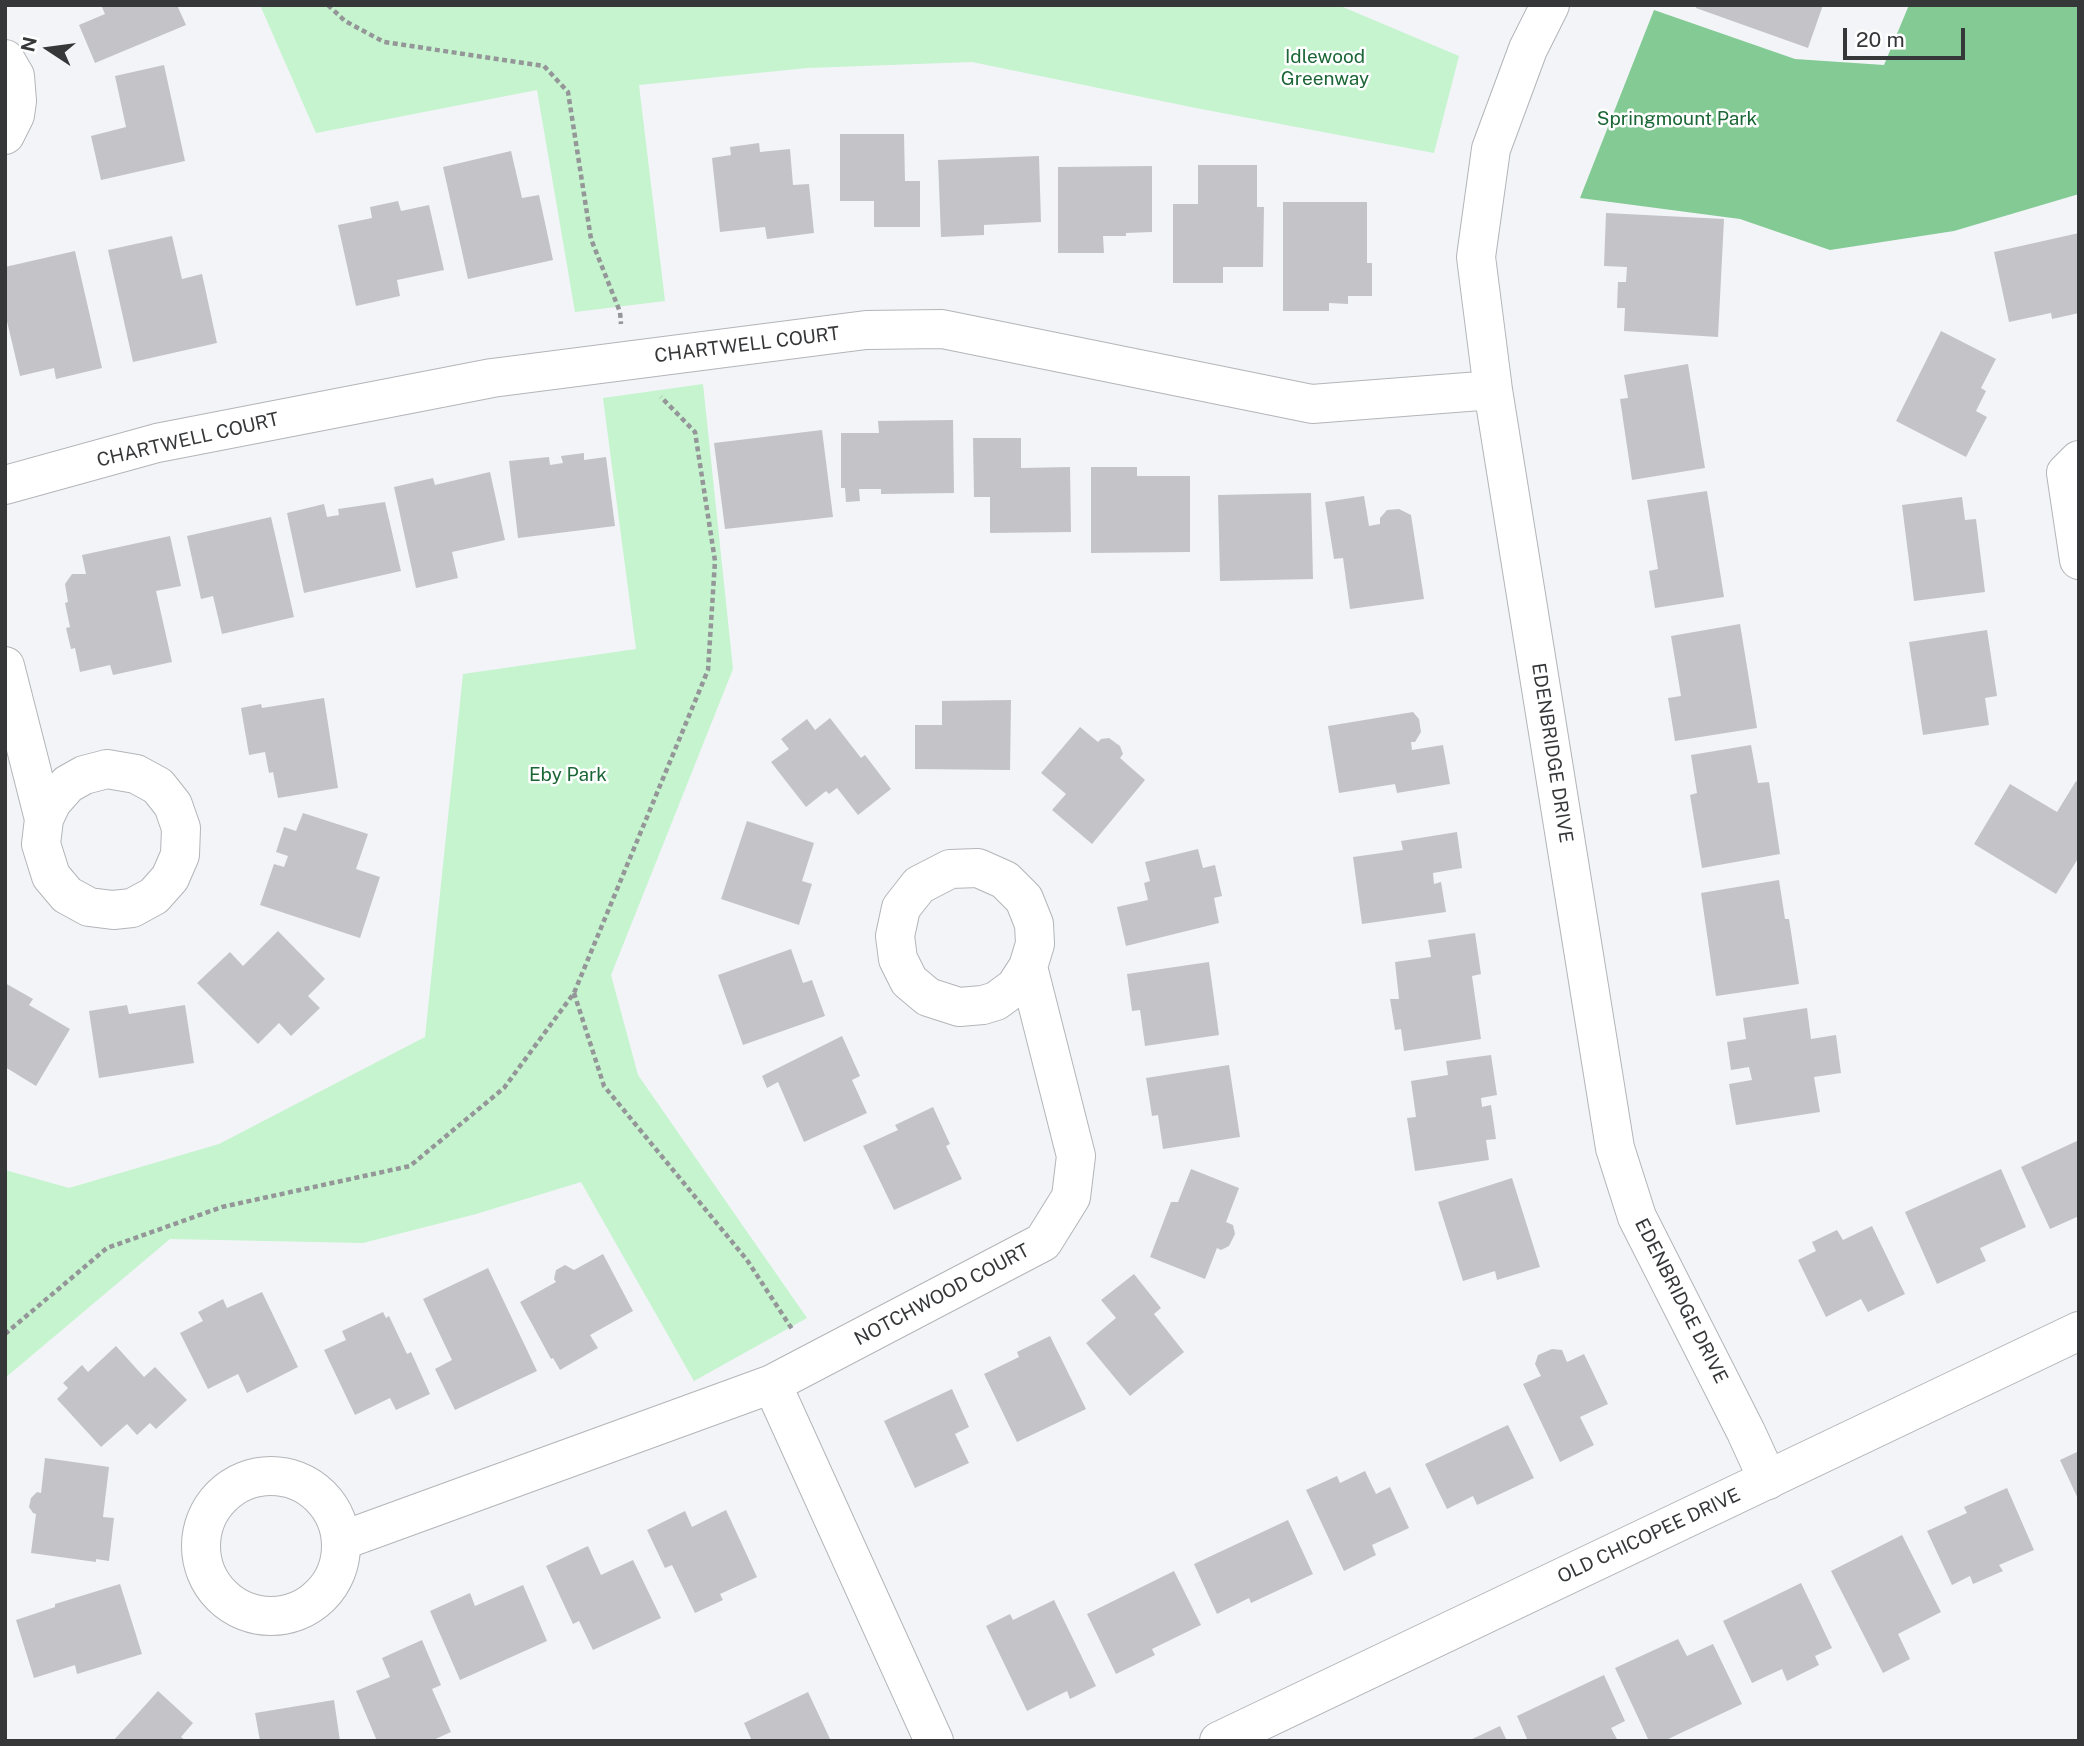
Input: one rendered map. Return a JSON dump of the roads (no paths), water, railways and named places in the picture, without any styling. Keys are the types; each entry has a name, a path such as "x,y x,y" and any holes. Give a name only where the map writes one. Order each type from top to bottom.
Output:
{"street":[{"name":"EDENBRIDGE DRIVE","path":"1550,5 1528,49 1491,149 1476,257 1493,390 1615,1148 1637,1217 1768,1480"},
{"path":"5,59 15,76 17,102 15,115 5,135"},
{"name":"CHARTWELL COURT","path":"5,485 157,443 492,378 866,330 942,329 1312,404 1493,390"},
{"path":"2079,460 2066,473 2079,560"},
{"path":"5,666 44,819"},
{"name":"NOTCHWOOD COURT","path":"341,1541 772,1384 1043,1242 1071,1197 1076,1156 1028,967"},
{"name":"OLD CHICOPEE DRIVE","path":"1219,1741 2079,1331"},
{"path":"772,1384 934,1741"}],"park label":[{"name":"Idlewood Greenway","path":"1325,68"},
{"name":"Springmount Park","path":"1677,119"},
{"name":"Eby Park","path":"568,775"}]}
